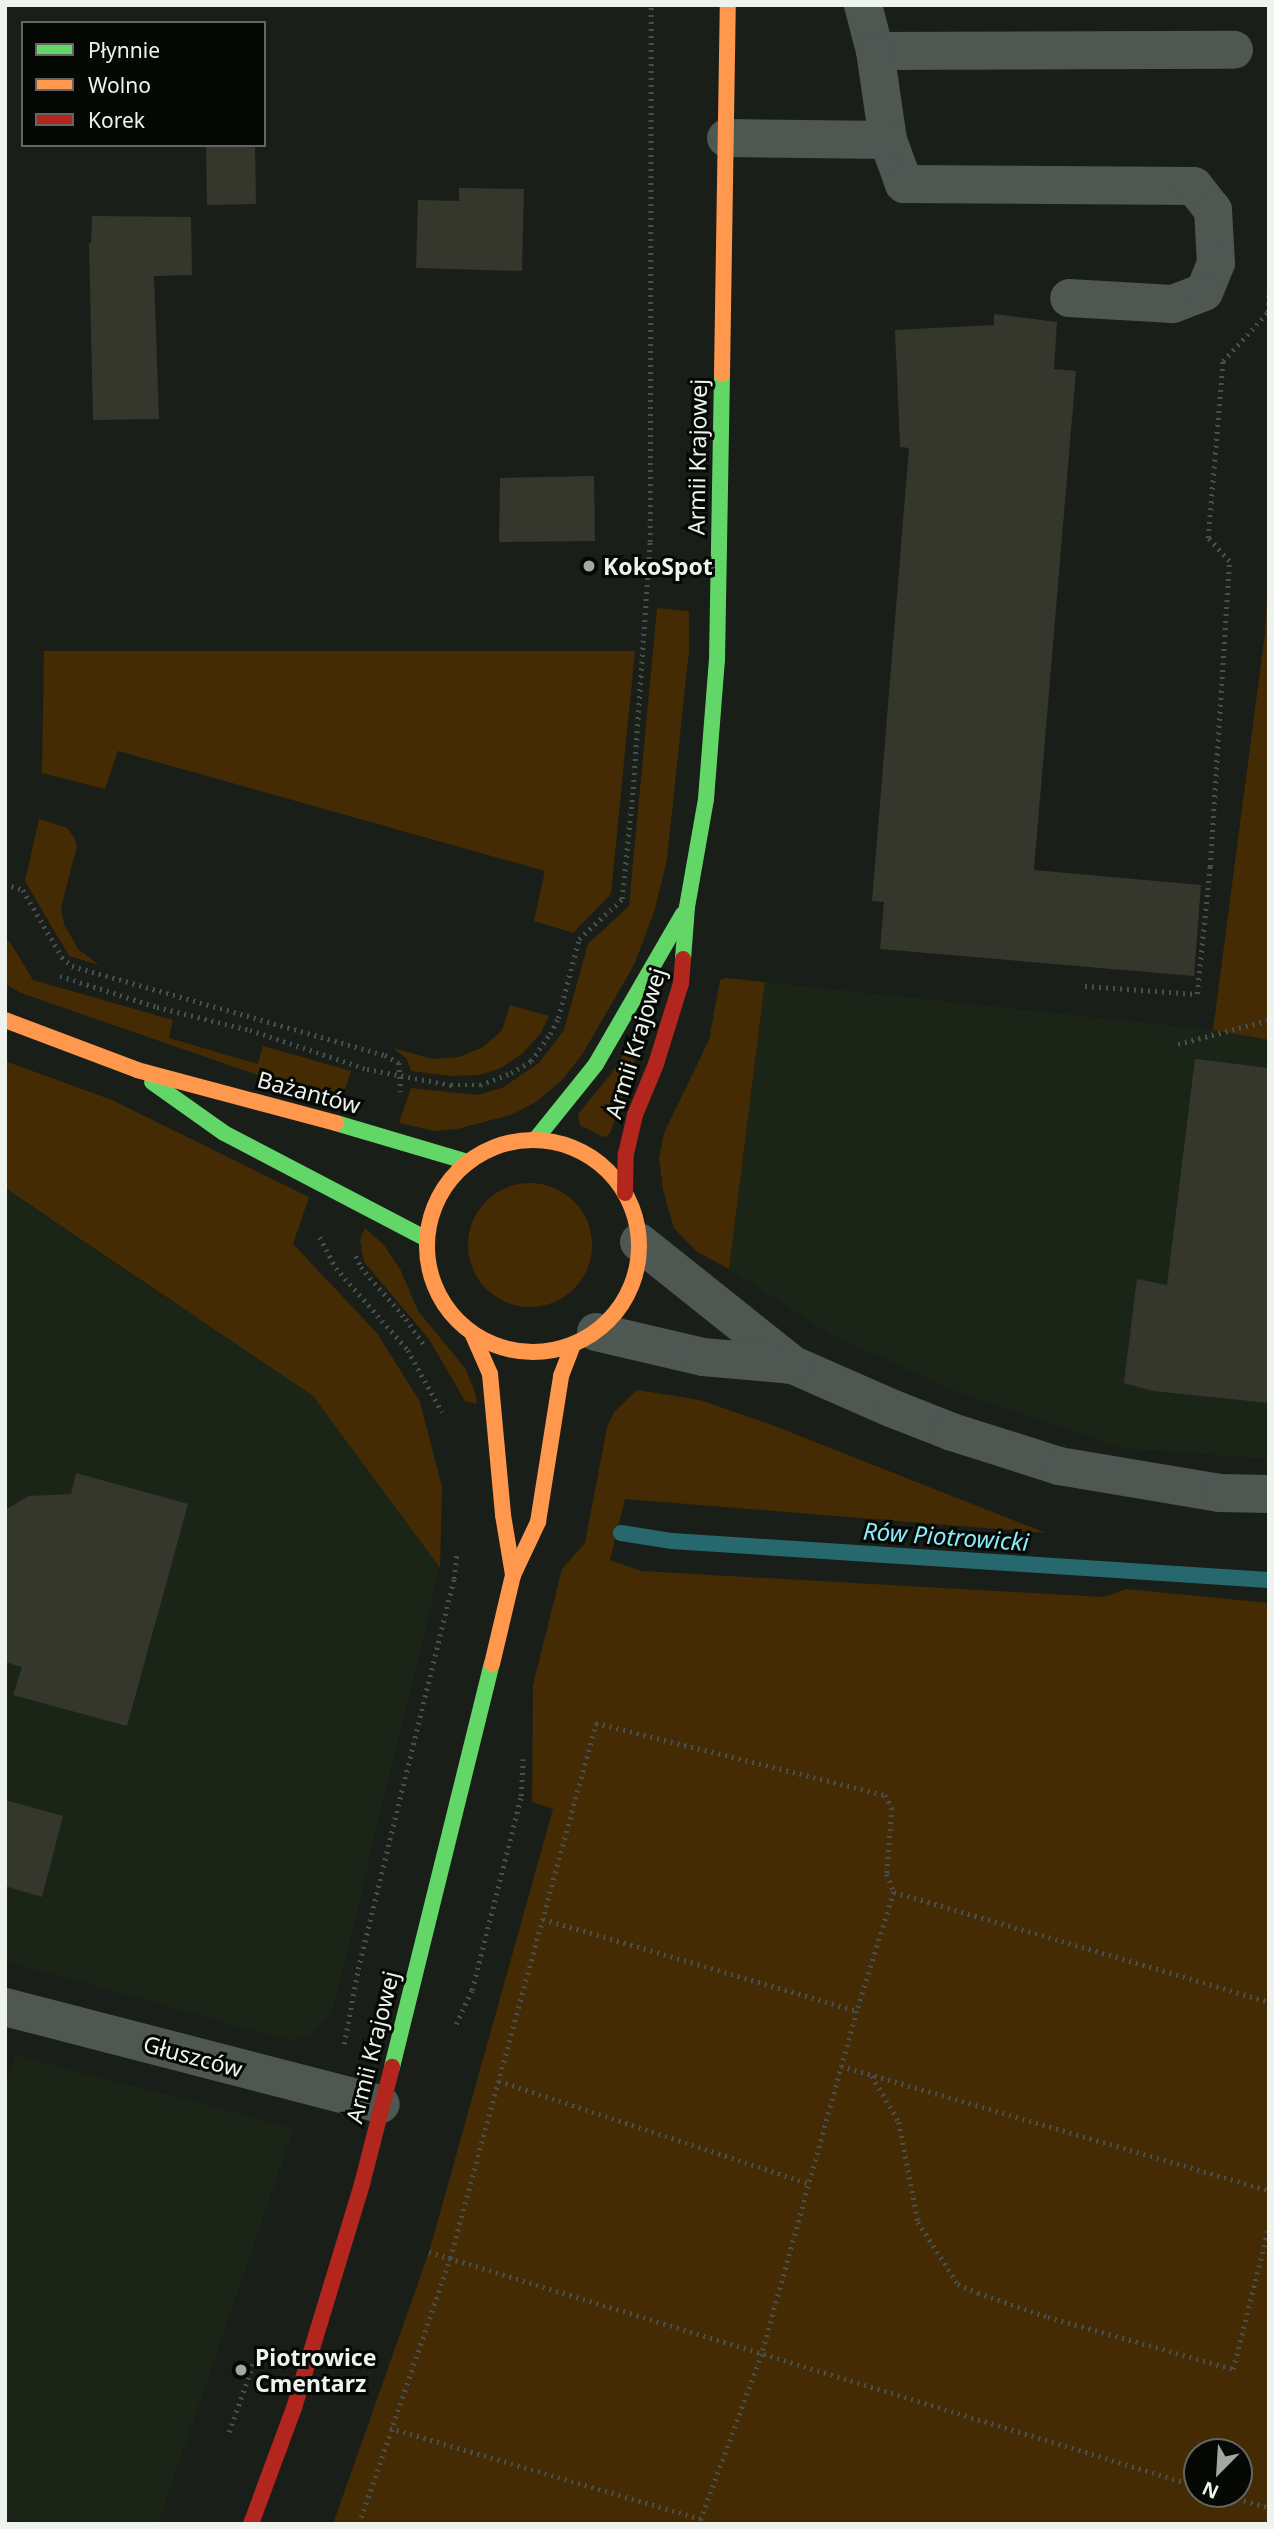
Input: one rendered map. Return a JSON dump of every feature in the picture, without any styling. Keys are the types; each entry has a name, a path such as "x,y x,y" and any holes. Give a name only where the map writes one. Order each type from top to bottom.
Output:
{"street":[{"name":"Armii Krajowej","path":"625,1193 626,1154 635,1115 656,1064 681,983 687,907 706,799 717,660 728,5"},
{"path":"863,5 875,51 888,140 904,184 1194,186 1213,210 1216,263 1203,292 1172,304 1069,298"},
{"path":"875,51 1234,50"},
{"path":"726,138 888,140"},
{"name":"Armii Krajowej","path":"535,1140 596,1064 687,907"},
{"name":"Bażantów","path":"5,1020 137,1070 349,1126 468,1162"},
{"name":"Bażantów","path":"137,1070 223,1133 332,1187 427,1239"},
{"path":"535,1140 562,1144 587,1155 608,1171 625,1193 635,1216 639,1242 637,1268 629,1293 614,1315 584,1338 539,1352 505,1349 473,1335 443,1303 433,1283 428,1262 427,1239 433,1210 447,1184 468,1162 500,1145 535,1140"},
{"path":"639,1242 793,1365 952,1432 1059,1466 1220,1493 1269,1494"},
{"name":"Armii Krajowej","path":"473,1335 490,1374 503,1515 513,1575"},
{"name":"Armii Krajowej","path":"251,2524 302,2382 362,2185 465,1779 513,1575 538,1522 561,1376 584,1338"},
{"path":"584,1338 703,1357 793,1365"},
{"name":"Głuszców","path":"5,2007 381,2104"}],"path":[{"path":"60,976 157,1007 250,1030 367,1069 451,1085 480,1085 511,1073 531,1061 558,1018 579,939 622,899 634,789 650,542 652,5"},
{"path":"1085,986 1197,994 1210,867 1228,561 1208,538 1223,361 1268,312 1269,281"},
{"path":"5,884 23,890 62,957 72,966 385,1055 399,1063 402,1076"},
{"path":"1178,1044 1269,1020"},
{"path":"323,1225 320,1238 337,1268 408,1350 427,1380 444,1417"},
{"path":"352,1248 361,1267 407,1319 428,1350"},
{"path":"348,2020 426,1682 454,1579 458,1545"},
{"path":"359,2524 390,2428 450,2258 596,1723 885,1795 892,1808 887,1874 894,1892 857,2011 762,2354 700,2521 390,2428"},
{"path":"894,1892 1269,2002"},
{"path":"543,1919 857,2011"},
{"path":"842,2066 1269,2190"},
{"path":"872,2076 899,2122 918,2222 958,2284 978,2293 1048,2317 1233,2369 1269,2226"},
{"path":"499,2081 808,2183"},
{"path":"429,2252 1183,2482"}],"shaded area":[{"path":"1269,553 1269,1040 1213,1030 1265,633"},
{"path":"657,608 689,611 689,650 667,859 655,909 635,963 582,1055 561,1081 536,1102 511,1115 457,1129 435,1131 399,1123 411,1088 477,1095 502,1088 539,1063 564,1030 588,944 629,906"},
{"path":"44,651 635,651 611,894 573,933 534,921 545,871 118,751 105,789 42,773"},
{"path":"39,819 67,828 74,837 77,846 61,908 64,924 78,949 99,965 69,956 25,881"},
{"path":"5,940 10,942 33,980 173,1020 169,1038 258,1064 263,1046 351,1071 341,1104 21,993 5,984"},
{"path":"727,978 765,982 729,1269 696,1251 674,1228 663,1190 659,1158 664,1133 709,1040 720,980"},
{"path":"765,982 1213,1030 1269,1040 1269,1459 1121,1448 960,1393 833,1336 729,1269"},
{"path":"510,1005 549,1016 541,1033 523,1053 501,1068 479,1075 452,1076 411,1071 407,1059 393,1048 433,1059 459,1057 483,1047 502,1030"},
{"path":"640,1027 646,1030 610,1133 606,1137 601,1136 580,1125 578,1114 611,1074"},
{"path":"5,1061 112,1100 309,1197 293,1244 377,1333 420,1402 442,1487 440,1568 313,1396 5,1188"},
{"path":"530,1183 554,1188 574,1201 587,1221 592,1245 587,1269 574,1289 554,1302 530,1307 506,1302 486,1289 473,1269 468,1245 473,1221 486,1201 506,1188"},
{"path":"5,1189 313,1396 440,1568 334,2005 315,2033 291,2041 5,1961"},
{"path":"365,1228 384,1245 401,1271 418,1311 465,1368 477,1404 465,1401 429,1339 364,1262 360,1240"},
{"path":"637,1390 700,1400 772,1425 1046,1533 625,1499 610,1560 641,1571 1104,1597 1126,1589 1269,1603 1269,2524 333,2524 429,2252 553,1809 532,1802 533,1685 562,1569 585,1543 607,1427 614,1412"},
{"path":"15,2055 294,2128 158,2524 25,2524 5,2518 5,2086"}],"building":[{"path":"206,147 255,147 256,204 207,205"},
{"path":"459,188 524,189 522,271 416,268 418,200 459,201"},
{"path":"92,216 191,217 192,275 154,276 159,419 93,420 89,243"},
{"path":"994,314 1057,322 1054,369 1076,371 1034,870 1201,885 1194,976 880,949 884,902 872,901 909,448 900,447 895,330 994,325"},
{"path":"594,476 595,541 499,542 500,478"},
{"path":"1195,1059 1269,1068 1269,1403 1153,1391 1124,1383 1137,1279 1167,1285"},
{"path":"76,1473 188,1504 127,1726 13,1695 22,1667 5,1662 5,1510 29,1496 71,1494"},
{"path":"5,1800 63,1816 42,1897 5,1886"}],"waterway":[{"name":"Rów Piotrowicki","path":"621,1533 672,1541 1269,1580"}],"traffic: fast":[{"path":"683,959 687,907 706,799 717,660 722,374"},
{"path":"535,1140 596,1064 683,914"},
{"path":"152,1082 224,1133 427,1239"},
{"path":"336,1123 468,1162"},
{"path":"392,2067 492,1664"}],"traffic: slow":[{"path":"722,374 728,5"},
{"path":"5,1020 137,1070 336,1123"},
{"path":"533,1140 554,1142 573,1148 608,1171 631,1206 637,1225 639,1246 637,1267 631,1286 608,1321 573,1344 554,1350 533,1352 512,1350 493,1344 458,1321 435,1286 429,1267 427,1246 429,1225 435,1206 458,1171 493,1148 512,1142 533,1140"},
{"path":"473,1335 490,1374 503,1515 513,1575"},
{"path":"492,1664 513,1575 538,1522 561,1376 573,1345"}],"traffic: jam":[{"path":"625,1193 626,1154 635,1115 656,1064 681,983 683,959"},
{"path":"251,2524 294,2408 362,2184 392,2067"}],"place":[{"name":"KokoSpot","path":"589,566"},
{"name":"Piotrowice Cmentarz","path":"241,2370"}]}
